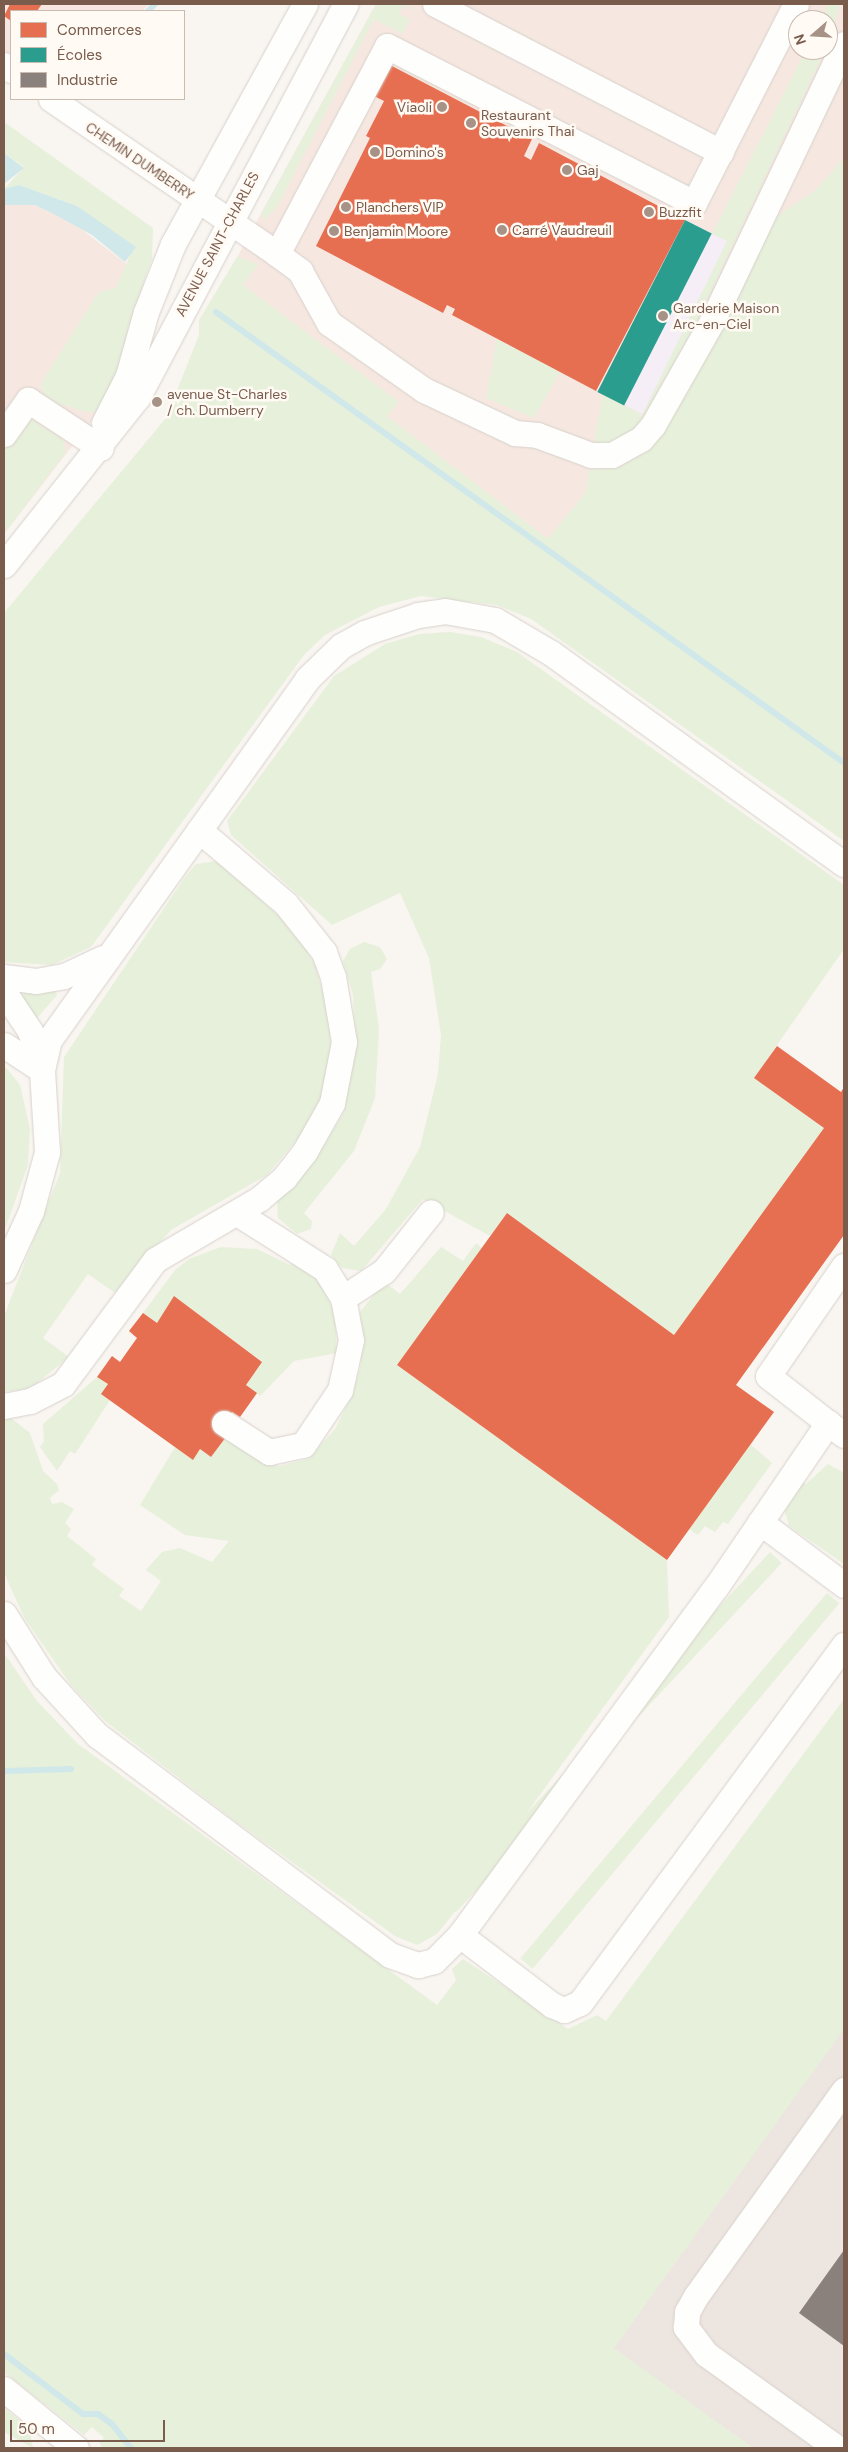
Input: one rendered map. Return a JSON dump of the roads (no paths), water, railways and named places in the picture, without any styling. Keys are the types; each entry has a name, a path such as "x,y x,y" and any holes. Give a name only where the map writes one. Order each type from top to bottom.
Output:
{"street":[{"name":"AVENUE SAINT-CHARLES","path":"97,446 128,376 146,312 173,244 305,4"},
{"name":"AVENUE SAINT-CHARLES","path":"4,565 137,398 346,4"},
{"path":"436,4 721,152"},
{"path":"277,254 387,46 694,203 796,4"},
{"name":"CHEMIN DUMBERRY","path":"52,100 300,270 329,323 424,390 515,433 537,435 591,455 612,455 641,440 658,417 712,321 844,44"},
{"path":"4,434 28,400 97,446"},
{"path":"42,1070 53,1034 198,830 324,661 341,646 381,626 445,612 495,620 518,631 844,864"},
{"path":"4,1406 30,1401 63,1384 155,1260 237,1213 284,1178 305,1151 332,1103 344,1042 333,977 314,935 262,882 198,830"},
{"path":"4,977 36,981 64,976 83,970 111,952"},
{"path":"4,992 30,1032 42,1070 47,1152 31,1211 4,1270"},
{"path":"4,1045 42,1070"},
{"path":"343,1298 384,1271 431,1212"},
{"path":"224,1423 269,1452 294,1449 312,1436 331,1408 348,1363 351,1340 343,1298 325,1269 309,1255 237,1213"},
{"path":"4,1614 44,1677 97,1735 390,1955 418,1965 434,1961 460,1935 760,1522 836,1429 768,1376 844,1266"},
{"path":"760,1522 844,1584"},
{"path":"460,1935 552,2005 564,2010 574,2008 586,1998 844,1645"},
{"path":"837,2448 706,2354 686,2327 687,2312 696,2296 844,2090"},
{"path":"4,2389 67,2445"}],"water":[{"path":"4,153 24,168 4,184"},
{"path":"19,185 77,206 136,247 125,262 92,235 52,213 35,205 4,205 4,189"}],"waterway":[{"path":"149,10 155,4"},
{"path":"216,312 844,763"},
{"path":"4,1771 71,1769"},
{"path":"4,2354 83,2414 98,2414 112,2424 131,2448"}],"place":[{"name":"Viaoli","path":"442,107"},
{"name":"Restaurant Souvenirs Thai","path":"471,123"},
{"name":"Domino's","path":"375,152"},
{"name":"Gaj","path":"567,170"},
{"name":"Planchers VIP","path":"346,207"},
{"name":"Buzzfit","path":"649,212"},
{"name":"Carré Vaudreuil","path":"502,230"},
{"name":"Benjamin Moore","path":"334,231"},
{"name":"Garderie Maison Arc-en-Ciel","path":"663,316"},
{"name":"avenue St-Charles / ch. Dumberry","path":"157,402"}]}
